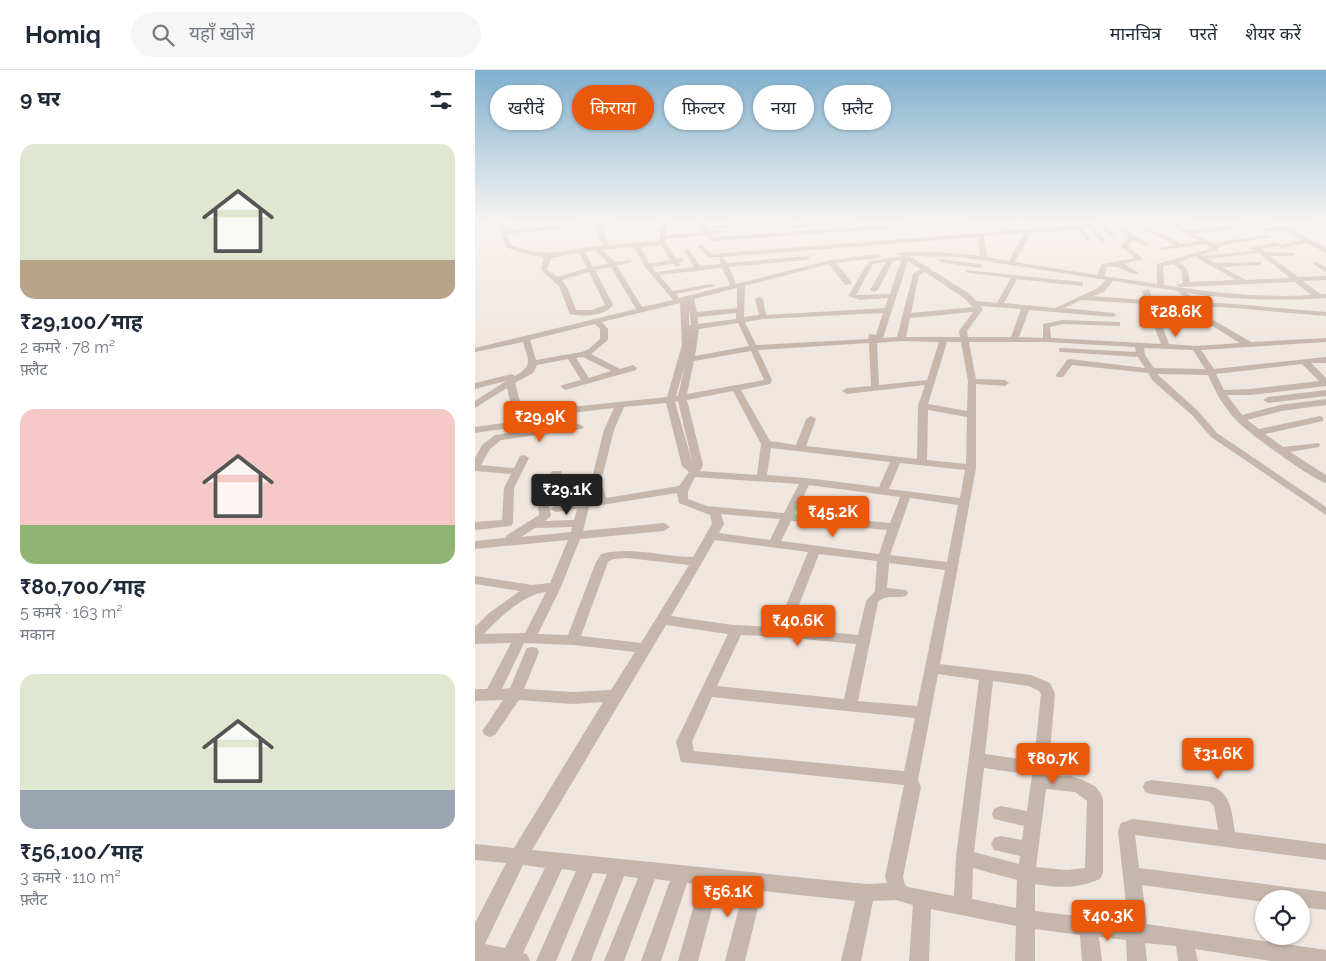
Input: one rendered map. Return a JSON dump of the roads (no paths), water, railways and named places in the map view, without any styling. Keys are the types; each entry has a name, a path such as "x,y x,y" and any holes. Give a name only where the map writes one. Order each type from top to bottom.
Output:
{"street":[{"path":"547,262 545,270 550,277 558,279 626,262"},
{"path":"558,279 573,312 582,314 606,309 609,305 588,262"},
{"path":"610,262 640,310"},
{"path":"645,262 678,301 694,315 740,310"},
{"path":"647,266 681,262"},
{"path":"694,262 698,268"},
{"path":"518,471 483,470 477,468 476,466 486,447 496,432 555,414 604,405 682,398 763,383 768,380 741,319 735,284 723,262"},
{"path":"654,274 767,262"},
{"path":"831,262 848,283"},
{"path":"475,350 598,322 735,284 836,262"},
{"path":"851,312 853,296 859,281 871,262 874,262"},
{"path":"874,290 890,262"},
{"path":"875,388 874,339 888,310 904,262"},
{"path":"923,262 935,266 1070,291 1093,276 1103,265 1125,262"},
{"path":"1003,262 1111,279 1122,290 1147,302"},
{"path":"1164,287 1159,265 1175,262 1184,269 1184,287 1196,305 1221,305 1326,314"},
{"path":"1208,262 1243,281"},
{"path":"1274,262 1323,296"},
{"path":"1117,263 1136,273"},
{"path":"1315,263 1326,270"},
{"path":"1214,265 1261,266 1228,272"},
{"path":"901,339 916,274 935,266 1093,276"},
{"path":"898,891 894,878 913,787 910,780 971,468 972,381 963,331 978,313 977,306 935,266"},
{"path":"1122,290 1184,287 1243,281 1326,278"},
{"path":"1058,309 1101,290 1111,279"},
{"path":"1000,304 1013,280"},
{"path":"671,293 735,284"},
{"path":"1184,287 1249,297 1323,296"},
{"path":"906,316 1000,304 1087,312 1110,307 1122,290"},
{"path":"1145,291 1147,302 1160,326 1166,346"},
{"path":"853,296 860,298 892,296"},
{"path":"1080,298 1110,307"},
{"path":"759,299 763,317"},
{"path":"556,509 682,488 694,473 698,465 682,398 694,345 685,306 678,301"},
{"path":"1014,340 1026,306"},
{"path":"1110,307 1117,324 1120,343"},
{"path":"691,328 741,319 888,310"},
{"path":"1087,312 1089,323"},
{"path":"1198,313 1248,344"},
{"path":"694,315 670,399 687,466 694,473 806,481 964,502"},
{"path":"533,363 592,351 604,340 604,330 598,322"},
{"path":"1047,340 1046,326 1063,322 1117,324"},
{"path":"1160,326 1181,327 1189,324"},
{"path":"475,405 527,374 533,363 526,339"},
{"path":"691,359 754,348 874,339 1089,341 1196,348 1326,340"},
{"path":"922,462 923,406 944,339"},
{"path":"1089,341 1091,352"},
{"path":"1139,344 1141,355 1160,384 1195,413 1221,442 1326,512"},
{"path":"1196,348 1221,392 1240,419 1281,450 1326,480"},
{"path":"1063,350 1141,355"},
{"path":"583,354 619,372"},
{"path":"570,356 586,380"},
{"path":"1060,375 1070,362 1151,371 1211,372 1326,360"},
{"path":"1303,361 1325,381"},
{"path":"565,387 633,368"},
{"path":"475,386 527,374"},
{"path":"972,381 1005,382"},
{"path":"1221,392 1250,392 1325,381"},
{"path":"847,391 931,382"},
{"path":"510,383 516,405"},
{"path":"736,388 766,444 762,477"},
{"path":"1268,400 1326,393"},
{"path":"1240,419 1280,408 1326,402"},
{"path":"598,474 603,449 621,404"},
{"path":"923,406 973,415"},
{"path":"544,430 555,414"},
{"path":"1259,432 1319,419"},
{"path":"800,448 811,420"},
{"path":"675,424 688,421"},
{"path":"475,430 496,432 579,427"},
{"path":"766,444 971,468"},
{"path":"1281,450 1315,445"},
{"path":"524,458 509,488 507,523 479,525 479,544 577,529"},
{"path":"883,491 896,460"},
{"path":"507,540 545,516 541,487 557,473"},
{"path":"774,543 806,481"},
{"path":"475,943 518,857 718,524 715,513 683,501 682,488"},
{"path":"599,489 601,502"},
{"path":"881,592 883,558 906,494"},
{"path":"492,694 527,643 555,587 584,505"},
{"path":"705,509 893,527"},
{"path":"538,525 577,529 664,527"},
{"path":"712,536 952,567"},
{"path":"782,632 815,549"},
{"path":"573,640 605,557 610,555 652,555 664,559 697,561"},
{"path":"475,580 532,589 555,587"},
{"path":"475,635 494,616 532,589"},
{"path":"850,705 871,601 875,595 881,592 903,593"},
{"path":"662,620 733,630 782,632 863,640"},
{"path":"733,630 735,634 684,742 687,757 902,777 910,780"},
{"path":"475,639 527,643 573,640 644,648"},
{"path":"490,731 515,694 527,643"},
{"path":"933,668 1031,680 1045,687 1048,694 1026,874 1025,961"},
{"path":"963,905 965,857 987,674"},
{"path":"707,691 923,713"},
{"path":"475,696 515,694 573,698 615,695"},
{"path":"965,857 1026,874 1074,880 1086,878 1094,873 1095,869 1095,799 1090,790 1076,784 977,760"},
{"path":"1151,787 1208,793 1218,798 1223,803 1228,839"},
{"path":"1000,814 1033,820"},
{"path":"1137,961 1133,932 1127,828 1133,827 1326,852"},
{"path":"1000,844 1029,850"},
{"path":"475,852 866,893 898,891 905,895 922,899 963,905 1026,919 1184,938 1326,960"},
{"path":"475,951 515,960 557,861"},
{"path":"546,961 588,864"},
{"path":"581,961 618,868"},
{"path":"614,961 649,871"},
{"path":"651,961 681,874"},
{"path":"1131,874 1326,901"},
{"path":"688,961 711,878"},
{"path":"735,961 755,882"},
{"path":"851,961 866,893"},
{"path":"919,961 922,899"},
{"path":"1092,961 1096,926"},
{"path":"1184,938 1188,961"}]}
